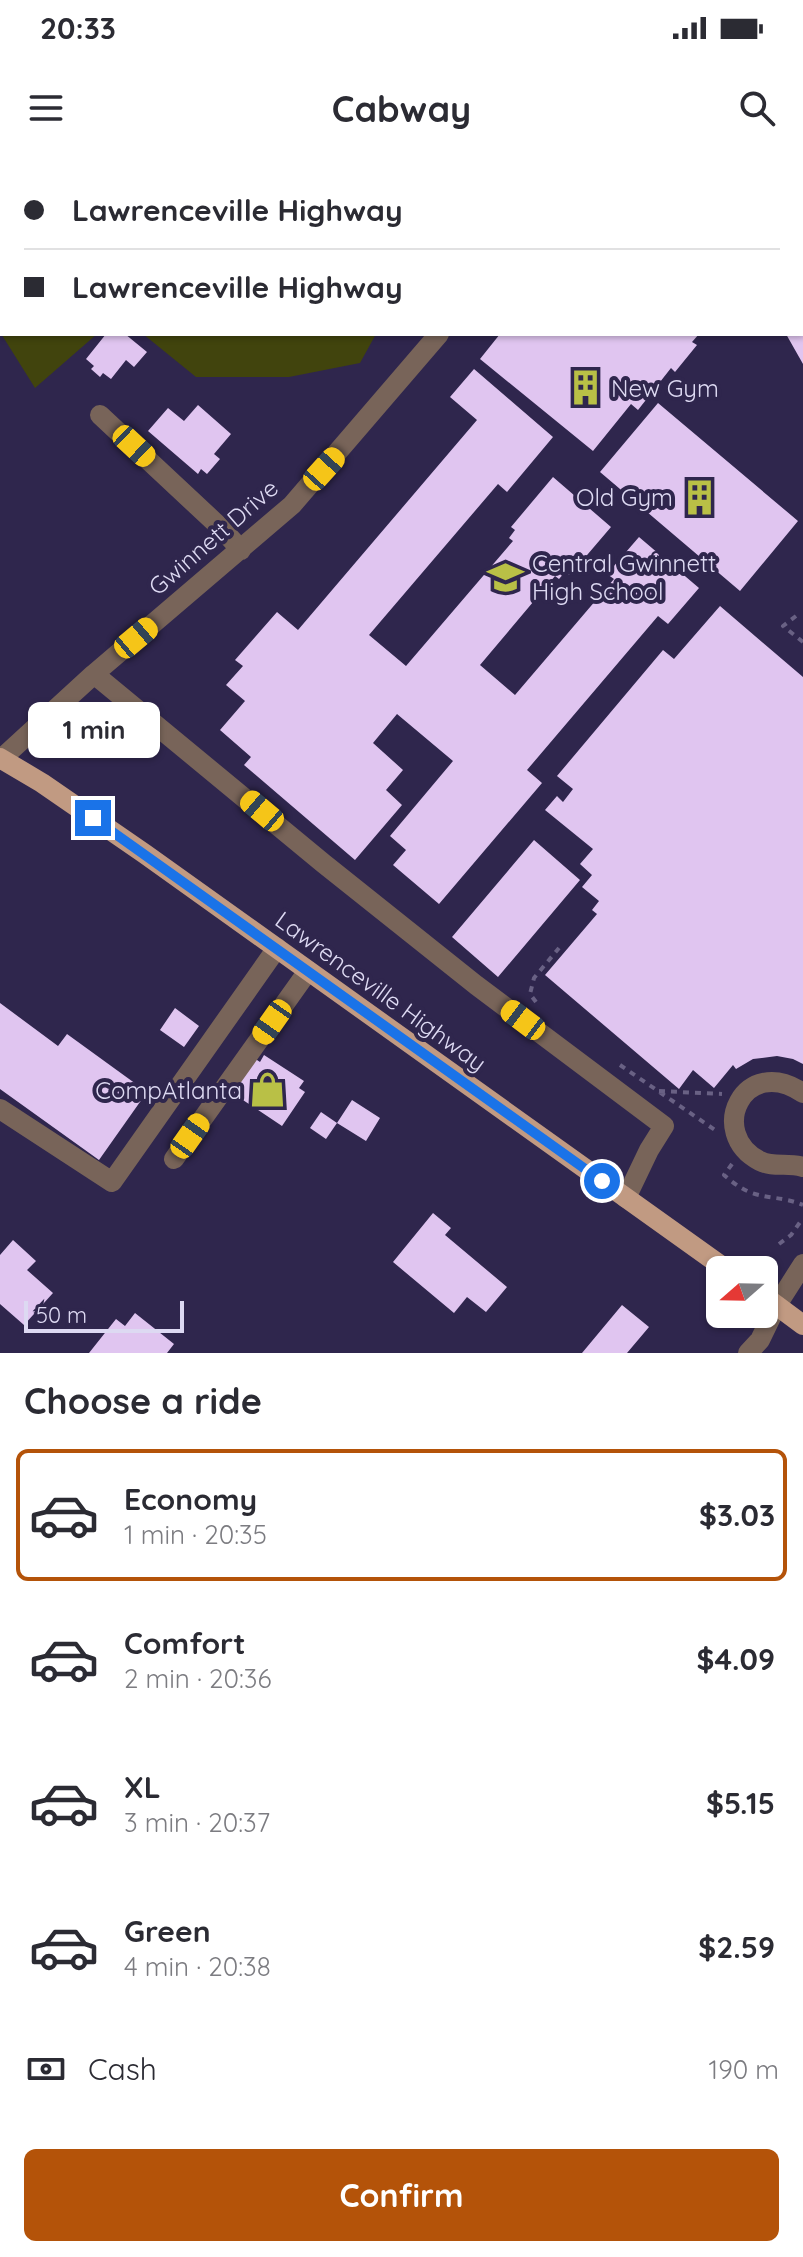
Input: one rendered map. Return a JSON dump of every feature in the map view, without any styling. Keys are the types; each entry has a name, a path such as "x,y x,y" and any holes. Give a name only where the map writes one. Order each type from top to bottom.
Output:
{"main road":[{"name":"Lawrenceville Highway","path":"0,759 81,810 707,1256"},
{"path":"778,1307 803,1325"}],"street":[{"name":"Gwinnett Drive","path":"0,759 94,674 292,505 437,336"},
{"path":"100,415 241,550"},
{"path":"94,674 476,985 664,1126 626,1198"},
{"path":"0,1109 112,1182 277,948"},
{"path":"174,1159 308,971"},
{"path":"803,1093 783,1082 767,1082 752,1087 742,1096 733,1122 744,1149 763,1163 803,1167"},
{"path":"778,1292 803,1264"},
{"path":"748,1353 760,1340 763,1328"}],"path":[{"path":"796,616 783,626 803,642"},
{"path":"536,1003 530,994 534,978 559,948"},
{"path":"620,1064 720,1134"},
{"path":"656,1091 728,1095"},
{"path":"779,1244 791,1235 803,1218"}],"shaded area":[{"path":"2,336 95,336 35,388"},
{"path":"145,336 375,336 360,363 289,377 196,377"}],"building":[{"path":"104,336 127,336 147,352 134,367 126,360 111,379 103,373 100,377 86,359"},
{"name":"New Gym","path":"498,336 697,336 692,342 697,345 675,372 671,368 638,410 631,404 593,451 480,359"},
{"path":"787,336 803,336 803,364"},
{"path":"474,369 553,437 507,492 498,484 369,635 406,666 513,541 509,538 515,530 511,527 553,477 611,527 570,575 565,572 559,579 555,576 480,665 515,695 614,579 607,574 639,537 699,588 668,624 658,616 527,770 542,783 439,904 393,865 406,850 390,836 453,761 397,714 373,743 403,770 386,790 402,805 355,860 244,765 251,757 220,730 245,701 226,685 243,666 235,660 277,612 298,630 477,420 450,397"},
{"name":"Old Gym","path":"658,403 798,521 740,591 600,472"},
{"path":"198,405 231,434 214,454 220,459 207,474 201,469 198,474 148,431 168,408 184,421"},
{"path":"720,606 803,677 803,1064 777,1056 753,1059 736,1069 733,1065 714,1088 693,1070 679,1089 545,975 597,914 592,910 599,901 582,887 592,875 580,864 593,849 545,810 557,796 563,802 573,789 557,776 663,650 674,659"},
{"path":"534,840 580,880 498,977 452,937"},
{"path":"0,1003 58,1046 67,1034 147,1092 99,1160 0,1089"},
{"path":"175,1008 199,1026 184,1047 160,1030"},
{"name":"CompAtlanta","path":"264,1055 304,1081 299,1088 305,1092 282,1126 231,1092 254,1058 260,1062"},
{"path":"352,1100 380,1118 366,1141 337,1123"},
{"path":"321,1112 337,1123 326,1139 310,1128"},
{"path":"433,1213 451,1228 445,1235 507,1287 486,1312 467,1297 454,1313 393,1262"},
{"path":"13,1240 36,1261 27,1270 53,1293 24,1325 0,1304 0,1255"},
{"path":"622,1305 649,1327 627,1353 582,1353"},
{"path":"135,1313 174,1344 167,1353 89,1353 116,1319 125,1326"}],"place":[{"name":"New Gym","path":"585,388"},
{"name":"Old Gym","path":"699,497"},
{"name":"Central Gwinnett High School","path":"506,577"},
{"name":"CompAtlanta","path":"268,1090"}],"route":[{"path":"93,818 602,1181"}]}
